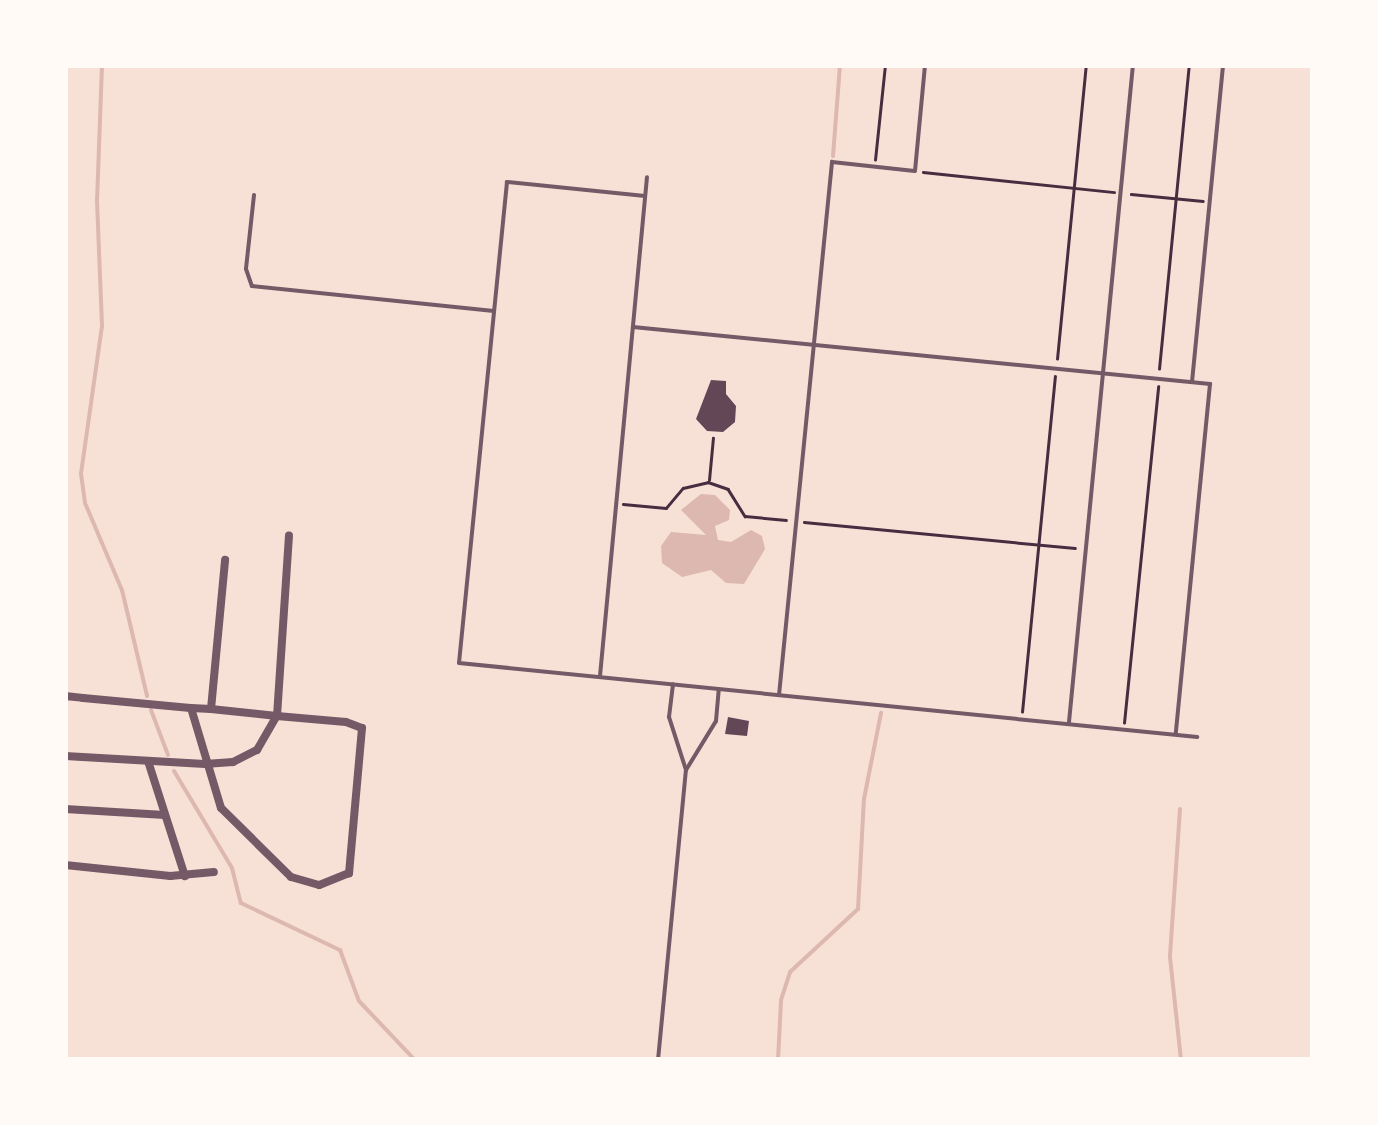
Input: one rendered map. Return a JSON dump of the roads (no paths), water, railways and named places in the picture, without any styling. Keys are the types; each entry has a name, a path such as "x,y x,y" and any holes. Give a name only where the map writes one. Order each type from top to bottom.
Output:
{"street":[{"path":"65,756 206,764 248,758 278,716 288,535"},
{"path":"211,710 225,560"},
{"path":"65,696 278,716 362,728 352,863 342,879 303,883 273,862 221,808 191,708"},
{"path":"148,761 184,876"},
{"path":"65,809 166,815"},
{"path":"65,866 184,876 214,872"}],"lane":[{"path":"779,695 832,162 915,171 925,65"},
{"path":"1069,724 1133,65"},
{"path":"1192,382 1223,65"},
{"path":"600,677 647,178"},
{"path":"645,196 507,182 459,663 1197,737"},
{"path":"254,194 246,269 252,286 494,311"},
{"path":"633,327 1210,384 1176,734"},
{"path":"658,1060 686,770 670,716 672,684"},
{"path":"686,770 716,721 719,689"}],"waterway":[{"path":"102,65 97,201 102,326 81,474 85,503 122,590 147,696"},
{"path":"833,156 840,65"},
{"path":"151,710 168,755"},
{"path":"778,1060 781,1000 790,972 858,909 864,799 881,713"},
{"path":"174,771 232,868 241,903 340,950 359,1001 415,1060"},
{"path":"1180,809 1170,957 1181,1060"}]}
